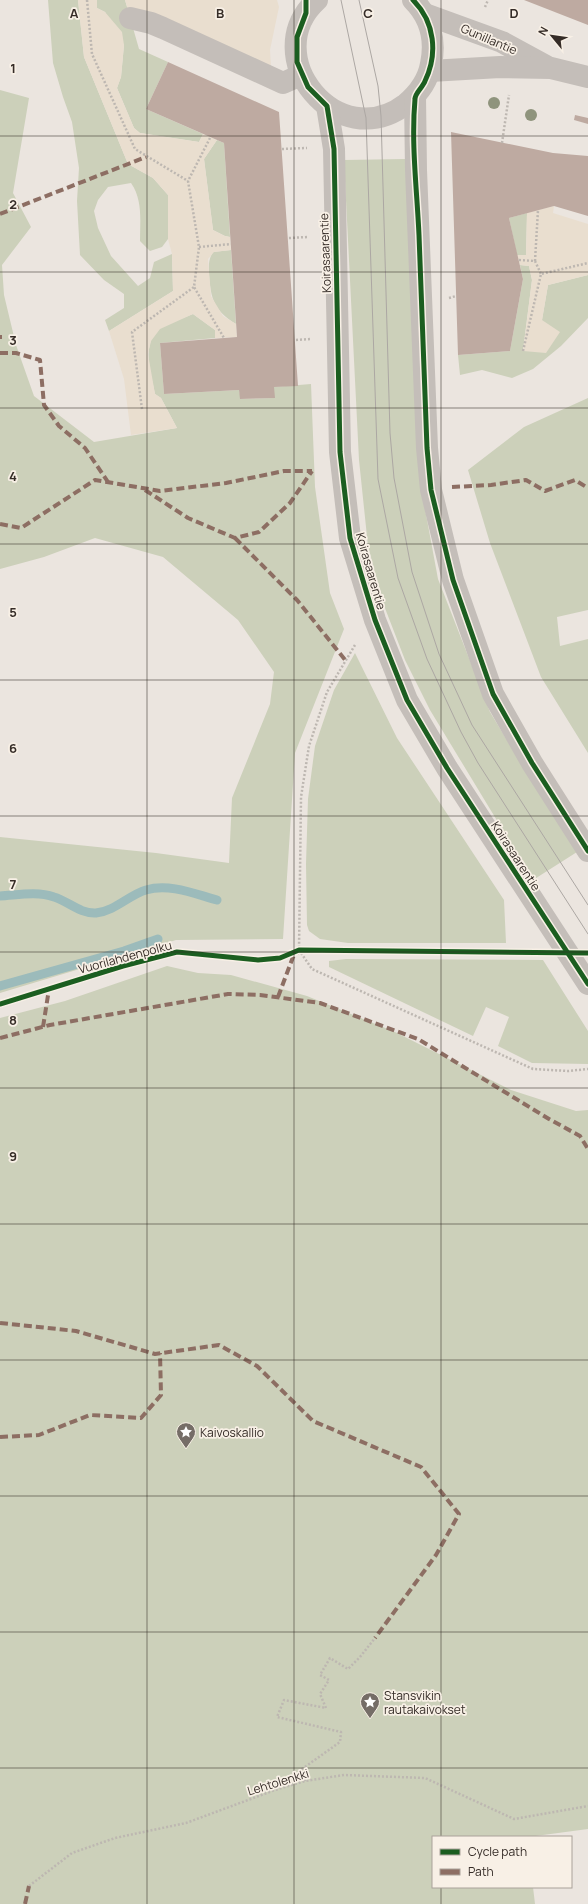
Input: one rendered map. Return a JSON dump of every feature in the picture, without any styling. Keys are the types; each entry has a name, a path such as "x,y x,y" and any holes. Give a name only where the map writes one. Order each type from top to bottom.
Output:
{"street":[{"path":"310,4 301,25 296,50 301,75 308,87 327,106 346,115 374,117 399,108 415,97 424,85 430,71 434,52 432,33 419,7"},
{"name":"Gunillantie","path":"419,7 502,42 551,68"},
{"path":"130,18 151,23 163,28 283,83 301,75"},
{"name":"Gunillantie","path":"430,71 500,66 551,68 588,77"},
{"path":"415,97 415,162 427,448 431,490 453,580 493,694 532,763 587,849"},
{"name":"Koirasaarentie","path":"327,106 334,149 340,452 350,538 375,620 407,700 446,768 588,984"}],"path":[{"path":"87,0 92,54 135,149 188,180"},
{"path":"502,143 509,95"},
{"path":"210,138 188,180 199,247 194,287 224,338"},
{"path":"282,150 312,148"},
{"path":"522,350 541,274 536,261 538,210"},
{"path":"289,238 312,236"},
{"path":"199,247 231,244"},
{"path":"519,260 536,261"},
{"path":"541,274 588,263"},
{"path":"142,409 132,332 194,287"},
{"path":"296,340 315,338"},
{"path":"356,643 327,692 309,746 301,797 299,950 312,970 533,1069 568,1071 588,1069"},
{"path":"293,952 307,950"},
{"path":"305,1781 302,1770 340,1742 341,1732 277,1717 284,1700 326,1708 320,1694 329,1680 320,1675 330,1658 348,1669 375,1638"}],"green space":[{"path":"48,0 78,0 84,57 128,164 153,178 168,195 168,239 162,247 150,251 140,241 139,204 135,190 131,183 108,187 98,200 94,211 98,228 111,256 138,286 150,278 154,262 172,254 173,291 109,331 105,320 124,308 124,294 104,280 80,255 77,201 79,168 72,122 53,63"},
{"path":"97,0 125,0 139,49 168,62 146,109 203,134 199,142 140,133 134,128 117,88 121,77 124,45 105,12 97,8"},
{"path":"0,90 29,98 13,193 31,227 2,265 4,295 16,345 34,396 94,442 177,428 161,398 155,394 149,360 150,343 153,336 159,329 193,314 215,330 215,338 160,343 164,394 239,390 241,399 274,398 274,387 311,384 315,487 330,593 344,629 295,753 283,939 176,940 0,993 0,837 156,853 229,863 232,798 270,704 274,672 238,620 163,557 95,538 44,557 0,569"},
{"path":"217,140 224,143 230,237 213,230 204,159"},
{"path":"405,159 425,509 438,579 490,712 577,852 533,880 430,710 405,660 383,603 368,546 359,460 344,160"},
{"path":"527,213 526,255 517,255 509,218"},
{"path":"231,250 236,324 223,314 215,304 211,291 209,275 209,265 213,252"},
{"path":"520,265 529,266 532,280 523,350 542,320 548,285 588,275 588,318 561,346 533,369 512,378 482,370 460,375 458,355 510,351 523,279"},
{"path":"588,398 588,610 557,617 560,646 588,639 588,753 541,677 490,543 468,470 524,427"},
{"path":"355,653 397,738 504,900 506,943 348,943 320,939 309,931 307,925 306,864 308,799 315,746 334,690"},
{"path":"346,959 543,960 588,1031 588,1064 532,1063 498,1046 509,1017 486,1007 473,1036 329,967 329,961"},
{"path":"167,966 198,973 231,975 307,996 395,1032 511,1090 576,1111 588,1110 588,1829 536,1836 432,1836 432,1888 533,1888 535,1904 0,1904 0,1018 65,1001"}],"shaded area":[{"path":"78,0 97,0 97,8 105,12 122,32 124,45 121,77 117,88 134,128 140,133 199,142 203,134 217,140 204,159 213,230 230,237 231,250 214,252 208,259 211,296 223,316 236,324 237,337 215,338 215,330 193,314 160,329 151,341 148,354 155,394 161,398 177,428 131,435 124,379 109,331 173,291 172,254 168,239 168,195 153,178 128,164 84,57"},
{"path":"125,0 277,0 279,7 270,50 271,67 129,13"},
{"path":"554,206 553,213 588,224 588,275 548,285 542,320 560,332 546,353 523,351 532,280 529,266 520,265 517,255 526,255 527,213"}],"building":[{"path":"524,0 588,0 588,25"},
{"path":"168,62 279,112 298,386 274,387 275,398 240,399 239,390 164,394 160,343 237,337 224,143 146,109"},
{"path":"575,115 588,118 588,124 574,120"},
{"path":"451,132 553,153 588,156 588,216 554,206 509,218 523,279 510,351 458,355"}],"waterway":[{"path":"0,896 27,894 48,895 90,913 103,912 140,892 155,888 182,890 217,900"},
{"path":"0,986 124,951 158,939"}],"tram line":[{"path":"341,0 366,118 378,479 398,578 427,659 461,732 478,763 588,934"},
{"path":"359,0 378,86 381,116 390,433 394,478 412,572 439,654 472,725 588,905"}],"marked path":[{"path":"0,214 146,157"},
{"path":"0,353 16,353 40,360 44,405 59,426 85,448 108,482"},
{"path":"0,524 21,528 95,480 160,491 226,483 284,471 312,471"},
{"path":"145,490 188,518 235,538 259,532 290,503 312,471"},
{"path":"452,487 491,485 526,480 545,491 575,480 588,488"},
{"path":"235,538 297,600 346,661"},
{"path":"278,997 293,957 298,952"},
{"path":"43,1027 49,989"},
{"path":"0,1038 50,1025 228,994 260,995 320,1003 418,1039 549,1119 580,1136 588,1149"},
{"path":"0,1323 76,1331 155,1354 219,1345 257,1366 313,1421 421,1467 459,1514 436,1555 375,1638"},
{"path":"0,1437 39,1435 90,1415 141,1418 161,1395 160,1353"},
{"path":"25,1904 29,1886"}],"cycle path":[{"path":"306,0 306,13 297,37 297,62 308,87 327,106 334,149 340,452 350,538 375,620 407,700 447,768 588,984"},
{"path":"413,0 426,18 430,28 433,49 429,71 424,83 415,97 414,116 427,448 431,490 453,580 493,694 532,763 588,851"},
{"name":"Vuorilahdenpolku","path":"0,1004 123,966 177,952 258,960 280,958 299,950 588,953"}],"place":[{"name":"Kaivoskallio","path":"186,1449"},
{"name":"Stansvikin rautakaivokset","path":"370,1719"}]}
